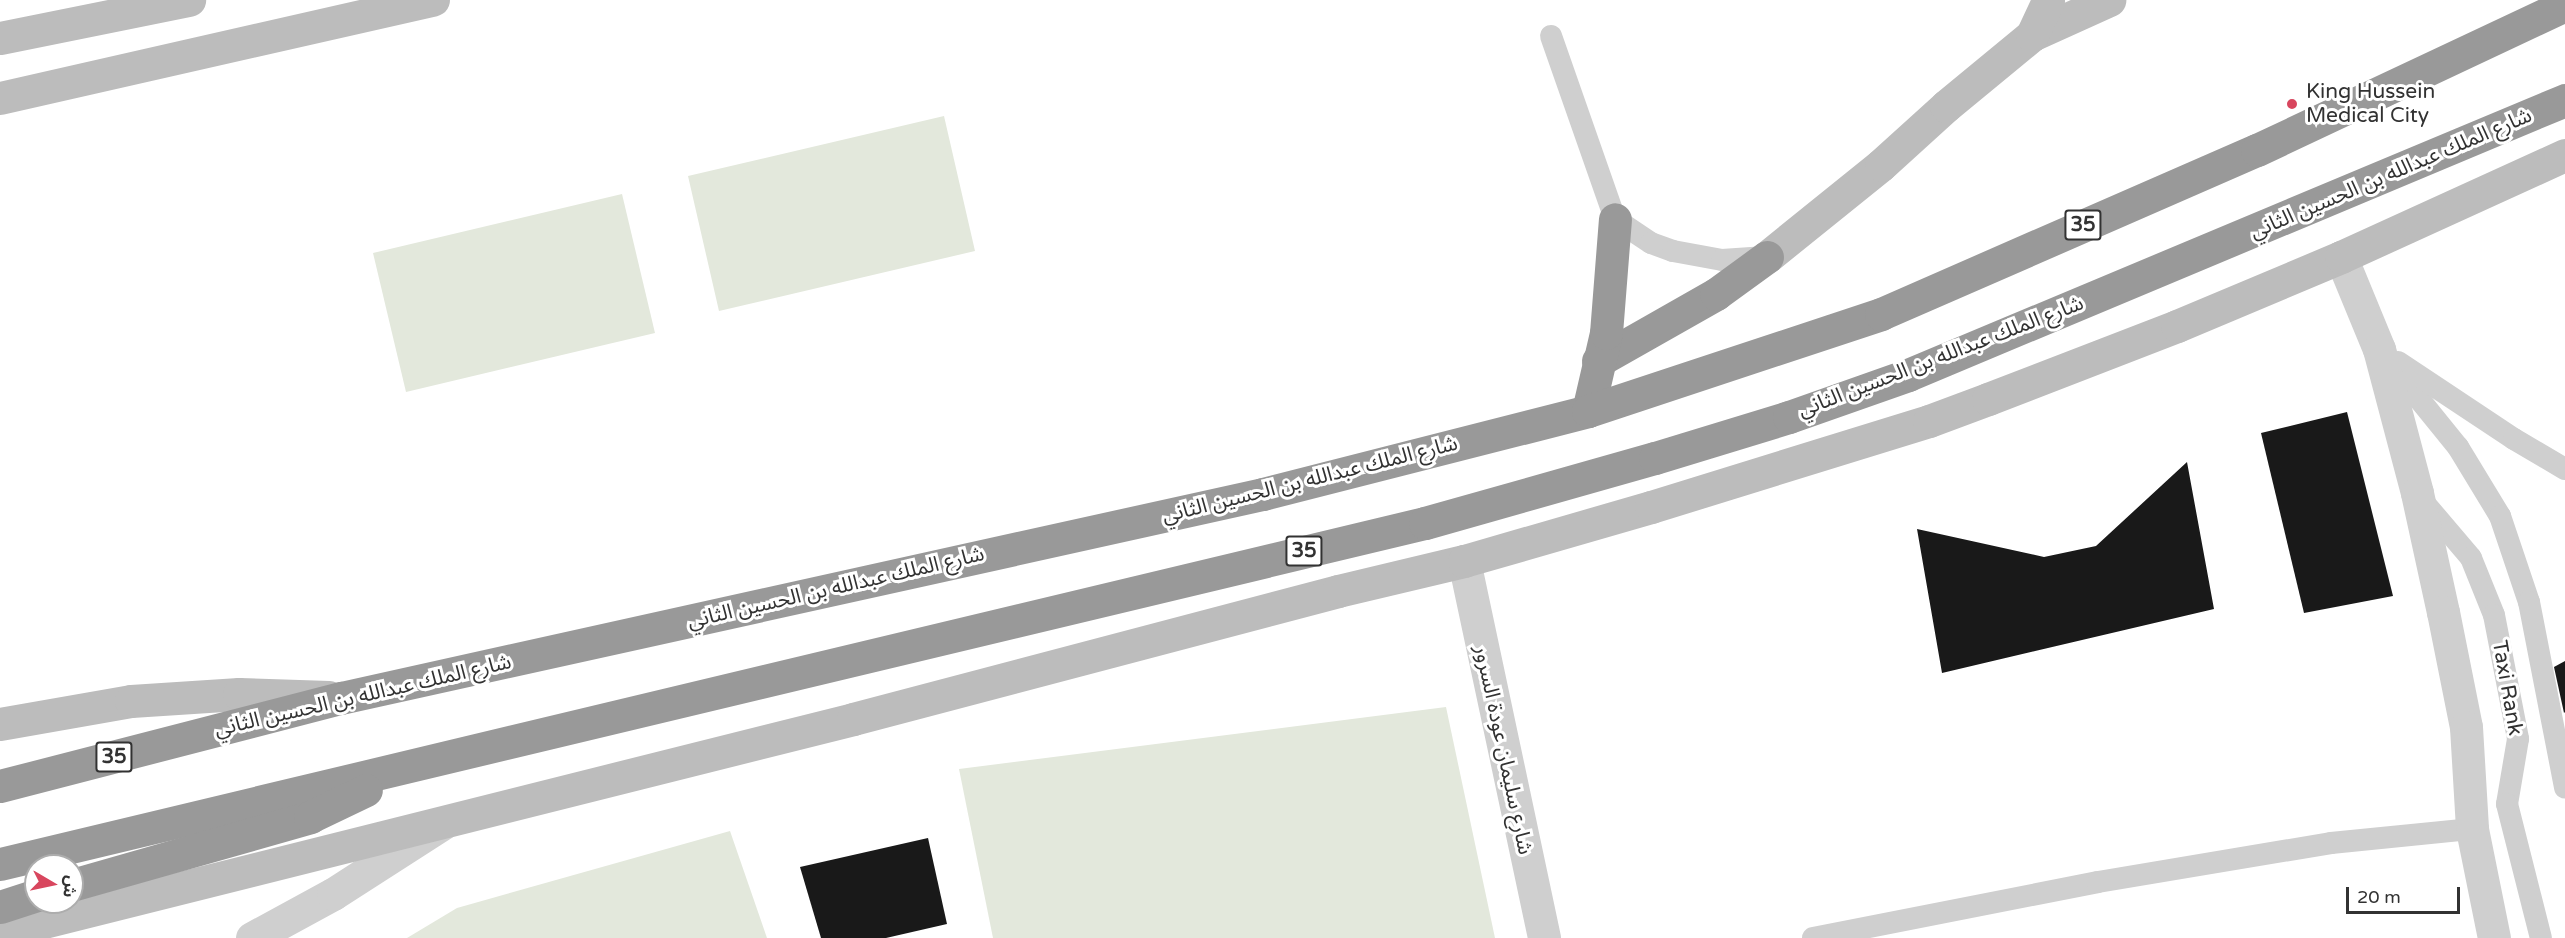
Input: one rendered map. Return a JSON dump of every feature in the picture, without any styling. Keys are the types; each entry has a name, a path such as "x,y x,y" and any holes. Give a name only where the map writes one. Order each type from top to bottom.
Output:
{"highway":[{"name":"شارع الملك عبدالله بن الحسين الثاني","path":"0,786 341,698 1263,494 1588,411 1881,314 2257,150 2565,5"},
{"name":"شارع الملك عبدالله بن الحسين الثاني","path":"0,864 1425,523 1789,417 1908,375 2565,100"},
{"path":"1588,411 1610,309 1615,219"},
{"path":"1598,361 1716,294 1767,257"},
{"path":"84,882 310,817 355,798 396,769"},
{"path":"0,907 24,899"}],"street":[{"path":"0,38 189,0"},
{"path":"0,98 433,0"},
{"path":"2032,35 2048,0"},
{"path":"1767,257 1881,165 1946,106 2032,35 2109,0"},
{"path":"0,933 853,719 1338,591 1464,561 1651,507 1929,421 2177,326 2342,257 2565,155"},
{"path":"2342,257 2379,349 2444,612 2466,728 2472,829 2494,938"},
{"name":"شارع سليمان عودة السرور","path":"1464,561 1544,938"},
{"path":"0,723 143,700 238,694 341,698"},
{"path":"252,938 333,894 449,819"}],"lane":[{"path":"1551,36 1615,219 1651,243 1681,253 1722,260 1767,257"},
{"path":"2379,349 2514,439 2565,469"},
{"path":"2379,349 2458,447 2500,516 2529,602 2565,788"},
{"name":"Taxi Rank","path":"2416,493 2471,558 2494,615 2518,739 2507,804 2541,938"},
{"path":"1813,938 2086,884 2331,843 2472,829"}],"shaded area":[{"path":"944,116 975,251 719,311 688,176"},
{"path":"622,194 655,333 406,392 373,253"},
{"path":"1446,707 1495,938 993,938 959,769"},
{"path":"730,831 767,938 407,938 457,908"}],"building":[{"path":"2347,412 2393,596 2304,613 2261,433"},
{"path":"2187,462 2214,609 1942,673 1917,529 2044,557 2096,546"},
{"path":"2565,661 2565,712 2564,713 2554,667"},
{"path":"928,838 947,924 886,938 821,938 800,867"}],"place":[{"name":"King Hussein Medical City","path":"2292,104"}]}
